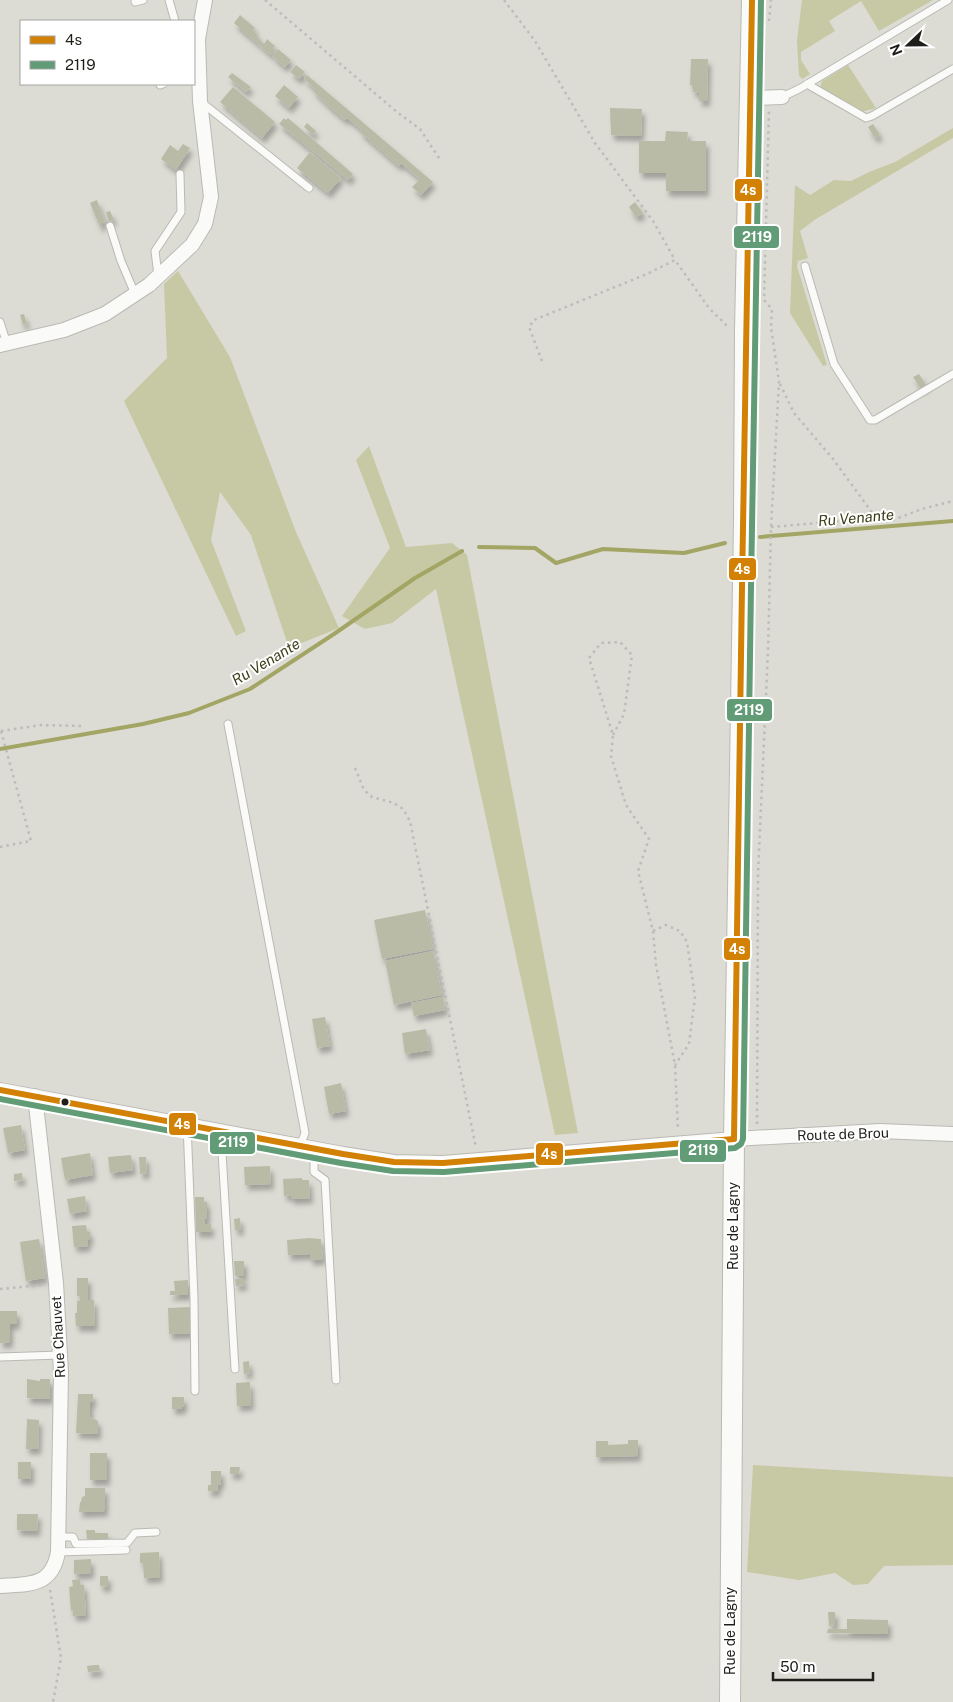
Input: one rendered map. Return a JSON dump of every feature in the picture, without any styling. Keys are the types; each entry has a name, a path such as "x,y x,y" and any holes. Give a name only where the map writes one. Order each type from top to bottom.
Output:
{"main road":[{"name":"Rue de Lagny","path":"730,1702 734,1139 745,330 768,97 752,0"}],"street":[{"path":"4,344 64,330 105,314 149,285 192,245 205,224 211,197 200,101 196,39 204,0"},
{"name":"Route de Brou","path":"0,1090 394,1162 443,1163 479,1161 734,1139 880,1131 953,1134"},
{"name":"Rue Chauvet","path":"35,1096 56,1283 60,1355 58,1552 56,1562 48,1576"},
{"path":"0,1586 34,1584 48,1576"}],"lane":[{"path":"135,2 143,0"},
{"path":"170,0 175,20"},
{"path":"768,97 807,84 948,0"},
{"path":"807,84 866,118 953,69"},
{"path":"200,101 309,188"},
{"path":"158,276 155,251 181,212 180,174"},
{"path":"110,226 121,261 135,294"},
{"path":"805,266 834,364 870,420 875,420 953,374"},
{"path":"0,322 4,344"},
{"path":"228,724 307,1147 314,1172 325,1180 336,1380"},
{"path":"187,1124 194,1298 195,1391"},
{"path":"224,1131 222,1152 235,1369"},
{"path":"0,1357 60,1355"},
{"path":"58,1537 73,1537 76,1544 127,1543 135,1533 156,1532"},
{"path":"58,1552 126,1550"}],"path":[{"path":"265,0 397,112 420,129 441,161"},
{"path":"504,0 535,42 595,144 653,221 675,260 709,308 726,325 745,330"},
{"path":"769,28 771,0"},
{"path":"756,1138 758,874 770,542 779,382 771,327 772,309 764,300 768,97"},
{"path":"542,361 529,327 534,320 647,274 675,260"},
{"path":"779,382 794,413 833,459 876,518"},
{"path":"771,527 876,518 893,520 922,509 953,501"},
{"path":"613,735 589,658 601,643 620,642 632,655 624,714 613,735 611,756 626,804 649,839 638,871 653,931 656,965 675,1065 678,1144"},
{"path":"0,847 31,841 0,731 41,725 80,726"},
{"path":"355,768 364,790 372,797 394,803 403,809 410,821 479,1161"},
{"path":"653,931 666,925 680,931 686,942 695,997 689,1044 675,1065"},
{"path":"0,1288 26,1288 56,1283"},
{"path":"48,1576 61,1658 53,1702"}],"green space":[{"path":"802,0 933,0 879,31 861,1 829,21 835,31 801,52 801,60 810,74 802,79 799,75 797,41"},
{"path":"848,65 876,108 859,111 820,88 822,81"},
{"path":"953,128 953,138 816,219 800,231 808,258 798,261 797,266 827,365 823,366 790,313 795,185 810,195 834,180 851,181 895,162"},
{"path":"178,271 230,357 296,532 339,628 289,648 251,535 220,492 211,540 246,631 236,636 124,401 167,358 164,284"},
{"path":"369,446 406,547 452,543 467,555 578,1133 555,1135 436,589 392,623 365,629 342,616 390,548 356,460"},
{"path":"753,1465 953,1477 953,1565 884,1566 868,1584 853,1585 835,1573 799,1580 747,1572"}],"building":[{"path":"240,15 255,28 253,30 264,44 267,39 275,46 273,48 275,50 271,55 234,23"},
{"path":"278,49 291,60 285,67 272,56"},
{"path":"691,59 708,59 707,101 699,101 699,93 693,92 692,85 690,85"},
{"path":"296,65 305,72 299,79 290,72"},
{"path":"232,73 251,87 246,92 228,77"},
{"path":"307,75 433,182 421,195 412,187 420,179 401,163 399,166 360,132 362,130 347,118 345,120 332,109 313,91 315,89 304,79"},
{"path":"284,85 298,97 289,108 275,96"},
{"path":"233,87 275,122 262,138 220,102"},
{"path":"610,108 642,109 641,136 611,135"},
{"path":"284,118 286,120 288,118 353,174 348,180 279,124"},
{"path":"307,123 316,131 313,135 304,127"},
{"path":"873,124 880,135 875,138 868,127"},
{"path":"666,131 688,132 687,141 706,141 706,191 666,191 666,173 639,173 639,141 665,141"},
{"path":"183,144 190,148 176,170 161,159 170,145 178,151"},
{"path":"310,152 341,178 328,193 297,168"},
{"path":"97,200 105,222 100,227 90,203"},
{"path":"635,202 643,213 636,217 629,207"},
{"path":"110,211 114,220 109,222 106,212"},
{"path":"24,314 27,324 23,325 20,315"},
{"path":"919,374 926,385 921,389 913,377"},
{"path":"425,910 433,949 382,959 374,920"},
{"path":"433,951 442,995 394,1005 385,961"},
{"path":"443,997 445,1010 414,1016 411,1003"},
{"path":"325,1017 330,1046 317,1048 312,1019"},
{"path":"426,1029 430,1050 405,1054 402,1033"},
{"path":"341,1083 346,1111 329,1114 324,1087"},
{"path":"21,1125 25,1150 8,1153 3,1128"},
{"path":"90,1153 93,1175 65,1180 61,1158"},
{"path":"131,1155 133,1170 110,1173 108,1157"},
{"path":"139,1157 146,1157 147,1173 140,1174"},
{"path":"270,1166 271,1184 245,1185 244,1167"},
{"path":"22,1173 23,1180 14,1181 14,1174"},
{"path":"302,1178 302,1180 309,1180 310,1198 291,1199 291,1195 284,1196 283,1179"},
{"path":"85,1196 87,1211 70,1214 67,1199"},
{"path":"195,1197 204,1197 204,1202 207,1202 207,1219 205,1219 205,1224 211,1224 211,1232 196,1232"},
{"path":"240,1218 241,1230 235,1230 234,1219"},
{"path":"86,1225 87,1232 90,1232 90,1240 87,1240 88,1246 74,1247 72,1226"},
{"path":"39,1239 45,1278 26,1281 20,1242"},
{"path":"321,1239 323,1259 310,1260 310,1254 288,1255 287,1240"},
{"path":"234,1261 244,1261 244,1276 235,1276"},
{"path":"77,1278 88,1278 88,1300 94,1300 95,1326 76,1326 75,1313 77,1313 77,1301 80,1301 80,1296 77,1296"},
{"path":"244,1278 244,1285 236,1286 235,1279"},
{"path":"188,1280 188,1295 170,1295 170,1291 175,1291 174,1281"},
{"path":"190,1307 191,1333 169,1334 168,1308"},
{"path":"0,1311 17,1311 17,1324 10,1324 10,1342 0,1343"},
{"path":"249,1361 250,1373 244,1374 243,1362"},
{"path":"27,1379 40,1381 40,1379 50,1379 50,1399 27,1398"},
{"path":"250,1382 251,1405 237,1406 236,1383"},
{"path":"78,1394 93,1394 93,1402 90,1402 90,1417 98,1421 98,1434 76,1433"},
{"path":"172,1397 184,1397 184,1407 172,1409"},
{"path":"27,1419 39,1420 38,1449 26,1449"},
{"path":"628,1440 638,1440 638,1456 596,1457 596,1441 608,1441 608,1445 628,1444"},
{"path":"90,1453 107,1453 107,1480 90,1480"},
{"path":"18,1462 31,1462 31,1479 18,1479"},
{"path":"230,1467 240,1467 239,1474 230,1474"},
{"path":"211,1471 221,1471 221,1484 217,1485 218,1491 208,1491 208,1485 211,1485"},
{"path":"85,1488 105,1488 105,1511 79,1512 80,1502 82,1497 85,1496"},
{"path":"17,1514 38,1514 37,1531 17,1530"},
{"path":"86,1530 95,1530 95,1533 108,1533 108,1539 87,1539"},
{"path":"159,1552 160,1577 144,1578 143,1563 140,1563 140,1553"},
{"path":"91,1559 91,1573 74,1574 74,1560"},
{"path":"100,1576 108,1576 108,1587 100,1586"},
{"path":"80,1579 80,1585 84,1585 86,1615 73,1616 69,1587 73,1586 72,1580"},
{"path":"828,1612 835,1612 835,1625 829,1626"},
{"path":"847,1619 888,1620 888,1634 827,1633 828,1629 847,1629"},
{"path":"99,1665 100,1671 88,1672 87,1666"}],"waterway":[{"name":"Ru Venante","path":"760,537 953,521"},
{"name":"Ru Venante","path":"479,547 535,548 556,563 603,549 684,553 725,543"},
{"name":"Ru Venante","path":"0,749 143,724 189,713 250,689 415,578 462,551"}],"transit line":[{"name":"4s","path":"734,1139 752,0"},
{"name":"2119","path":"0,1099 341,1163 393,1171 444,1172 735,1148 741,1144 743,1139 761,0"},
{"name":"4s","path":"0,1090 394,1162 443,1163 734,1139"}]}
